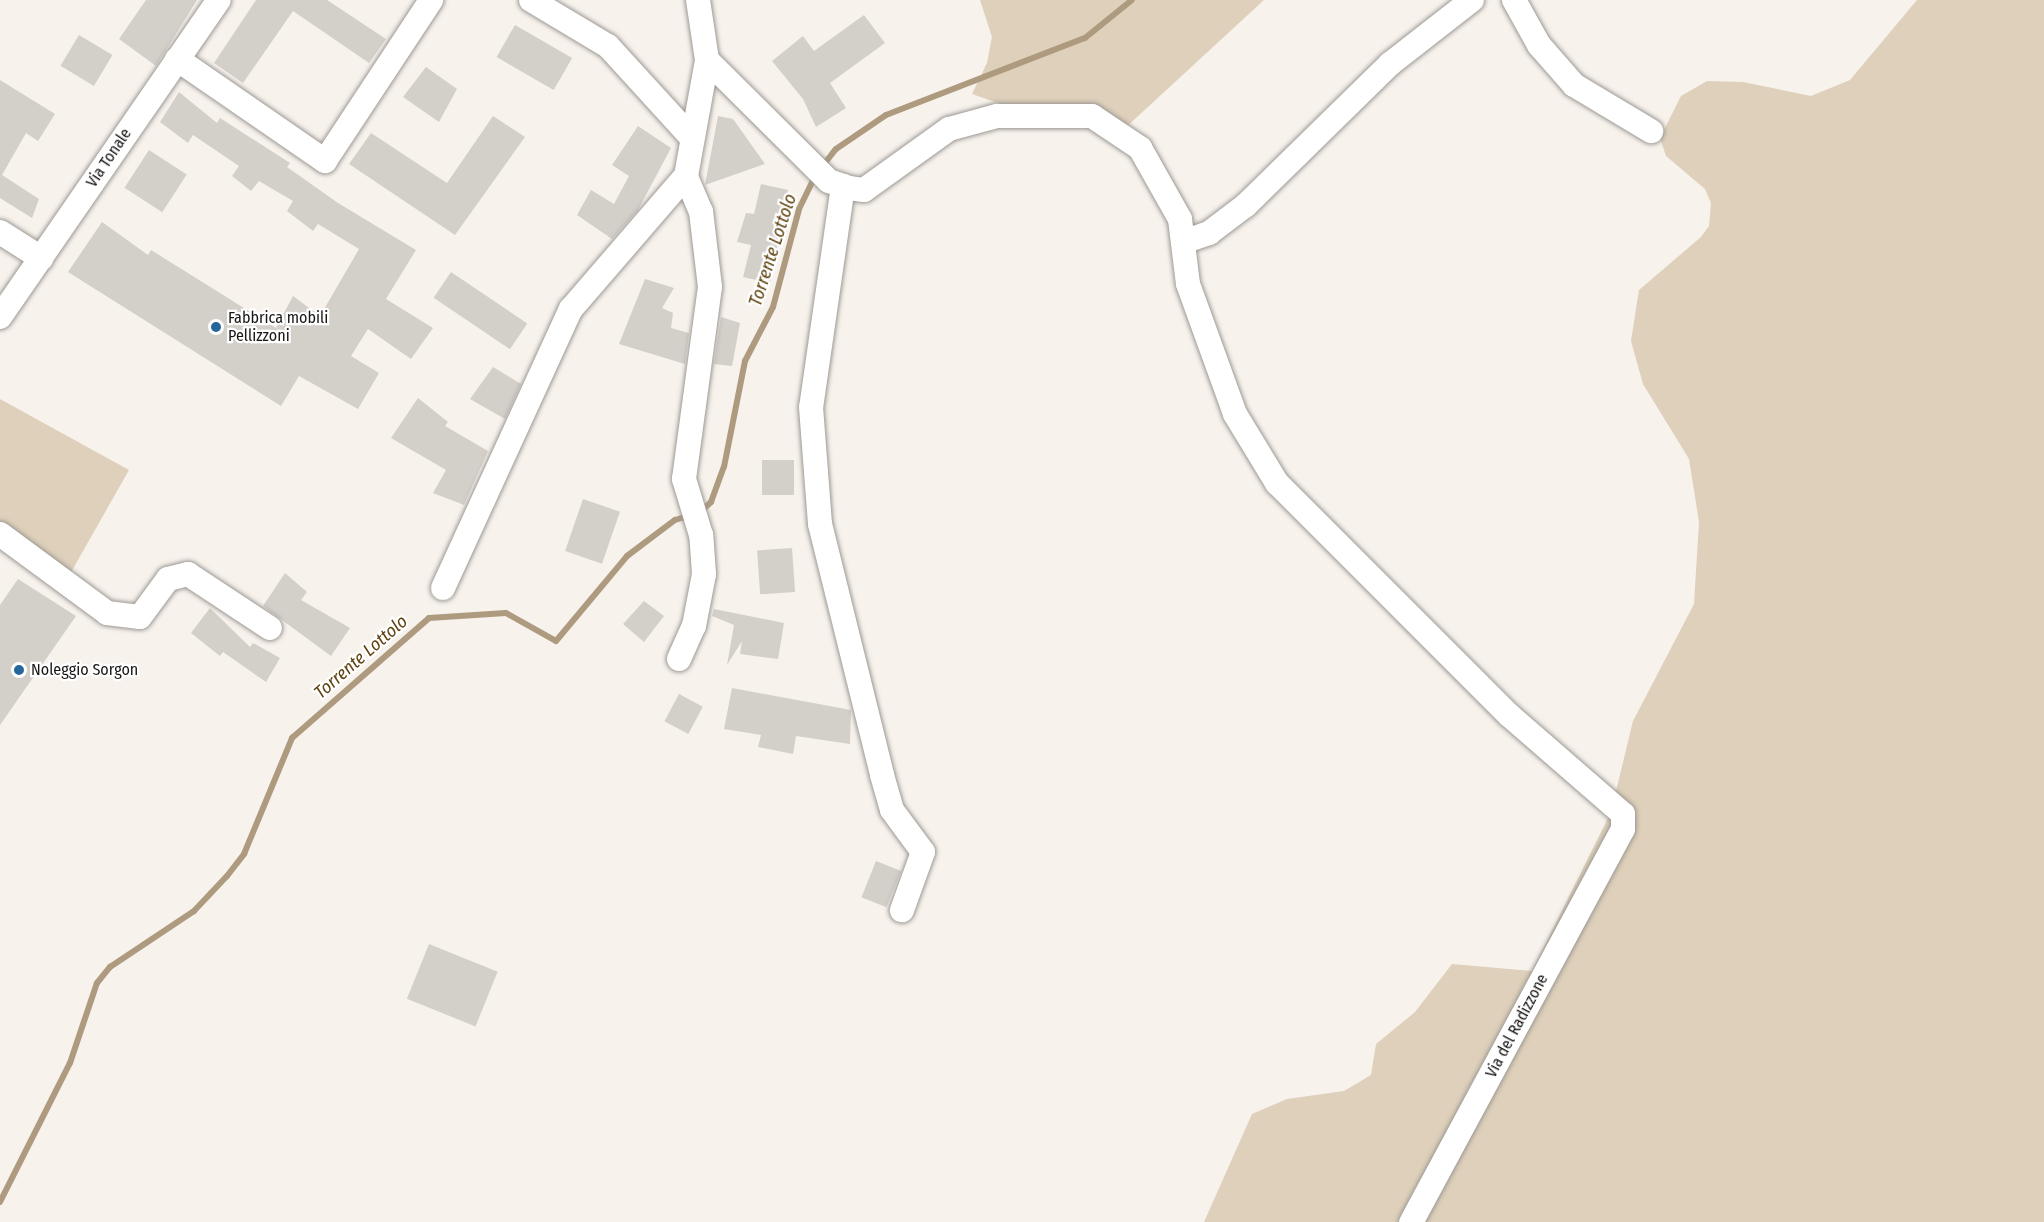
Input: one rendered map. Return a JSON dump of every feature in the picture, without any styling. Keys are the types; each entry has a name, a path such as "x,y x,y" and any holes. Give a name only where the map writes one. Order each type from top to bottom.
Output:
{"street":[{"name":"Via Tonale","path":"0,317 219,0"},
{"path":"177,59 325,161 431,0"},
{"path":"531,0 608,46 692,138"},
{"path":"679,659 694,627 704,574 701,535 684,478 710,287 700,212 686,176 707,60 698,0"},
{"path":"707,60 836,184 864,190 949,129 997,116 1092,116 1140,148 1180,219 1183,242 1209,233 1245,205 1390,63 1472,0"},
{"path":"1514,0 1539,45 1574,85 1650,131"},
{"path":"443,588 571,309 686,176"},
{"path":"836,184 812,419 820,524 892,810 923,852 902,910"},
{"path":"0,232 41,258"},
{"name":"Via del Radizzone","path":"1183,242 1188,284 1234,414 1277,483 1509,715 1623,814 1623,829 1411,1222"},
{"path":"0,534 107,613 140,617 168,579 188,574 270,628"}],"shaded area":[{"path":"980,0 1264,0 1124,129 1035,116 972,94 987,63 992,37"},
{"path":"1917,0 2044,0 2044,1222 1204,1222 1252,1114 1287,1099 1344,1091 1371,1075 1376,1044 1415,1012 1452,964 1532,971 1611,812 1633,721 1694,604 1699,522 1689,459 1643,384 1631,341 1639,290 1701,237 1709,226 1711,203 1705,189 1666,156 1660,138 1681,96 1707,81 1743,82 1811,96 1850,80"},
{"path":"0,399 129,470 70,574 0,538"}],"building":[{"path":"146,0 197,0 156,66 119,39"},
{"path":"256,0 327,0 386,39 369,63 293,11 243,83 214,63"},
{"path":"864,15 885,43 830,83 846,108 816,127 803,99 772,61 803,36 814,51"},
{"path":"515,25 572,58 554,90 496,57"},
{"path":"79,35 112,55 94,86 60,66"},
{"path":"426,67 457,89 439,122 403,97"},
{"path":"0,80 55,114 38,141 26,133 2,175 39,199 32,218 0,198"},
{"path":"179,92 217,123 220,118 290,163 287,167 338,203 416,250 386,299 433,328 411,359 368,329 351,356 379,373 358,409 299,376 281,406 68,272 102,222 148,255 151,250 276,328 293,296 320,316 359,249 318,224 313,231 287,211 293,201 259,181 251,191 232,176 239,166 193,135 188,143 160,122"},
{"path":"493,116 525,137 455,235 349,164 371,133 447,183"},
{"path":"718,116 733,119 765,164 705,185"},
{"path":"638,126 671,148 638,210 612,239 577,215 591,190 614,204 629,176 612,165"},
{"path":"149,150 187,175 162,212 124,188"},
{"path":"761,184 788,190 770,283 743,277 751,245 737,242 746,213 754,214"},
{"path":"451,272 527,323 510,349 434,298"},
{"path":"645,279 674,288 662,308 673,313 671,328 689,333 685,364 619,344"},
{"path":"721,317 740,323 732,366 714,364"},
{"path":"493,367 521,384 505,419 470,399"},
{"path":"418,398 448,422 445,426 488,451 464,505 433,493 446,470 391,438"},
{"path":"762,460 794,460 794,495 762,495"},
{"path":"583,499 620,512 602,564 565,551"},
{"path":"792,548 795,592 760,594 757,550"},
{"path":"285,573 307,592 301,600 350,628 331,656 263,606"},
{"name":"Noleggio Sorgon","path":"18,579 76,616 0,725 0,605"},
{"path":"644,601 664,616 644,642 623,624"},
{"path":"210,608 250,647 253,643 280,658 266,682 223,652 220,656 191,633"},
{"path":"714,609 784,623 778,659 740,654 742,641 727,665 734,625 712,616"},
{"path":"732,688 851,710 850,744 796,736 793,754 758,747 761,735 724,729"},
{"path":"679,694 703,707 688,734 664,721"},
{"path":"876,861 901,871 886,907 861,897"},
{"path":"429,944 498,972 476,1026 407,999"}],"waterway":[{"name":"Torrente Lottolo","path":"821,168 836,149 886,115 1085,38 1132,0"},
{"name":"Torrente Lottolo","path":"700,512 711,502 724,467 745,361 773,307 799,209 815,176"},
{"name":"Torrente Lottolo","path":"0,1202 70,1063 97,983 110,967 194,911 227,876 244,854 292,738 429,618 506,613 556,641 627,556 675,520 691,515"}],"place":[{"name":"Fabbrica mobili Pellizzoni","path":"216,327"},
{"name":"Noleggio Sorgon","path":"19,670"}]}
